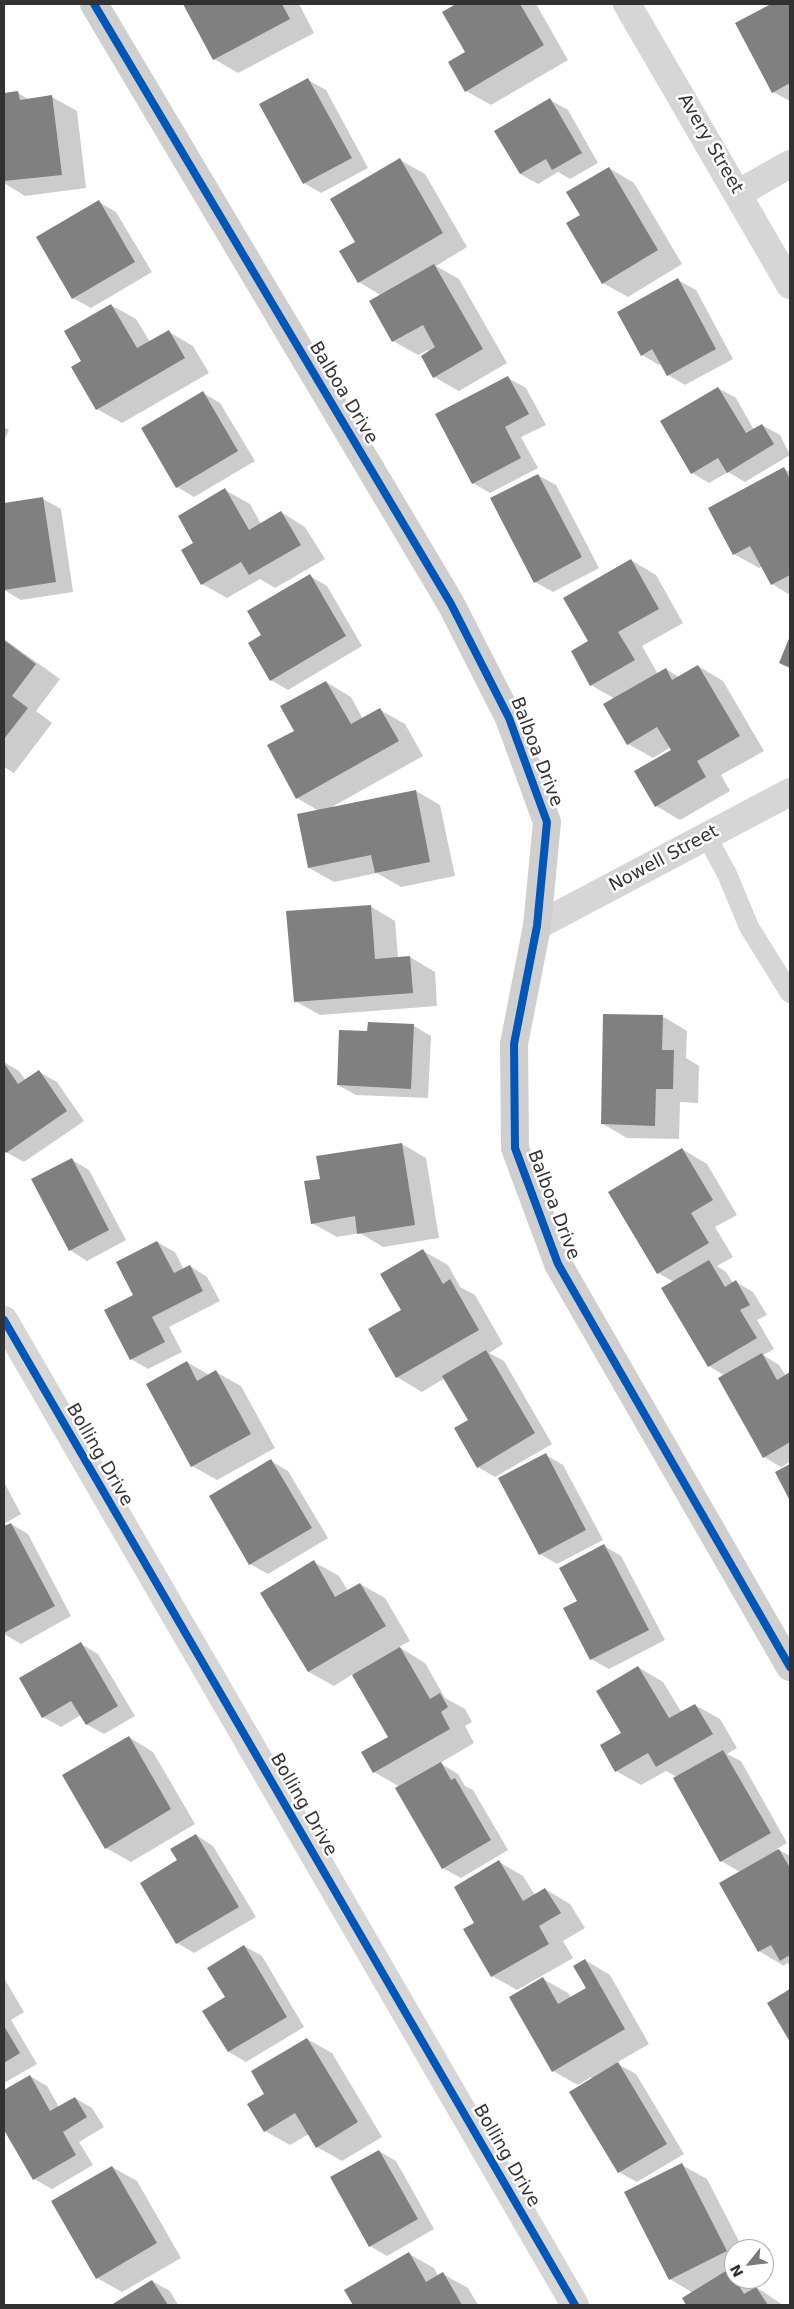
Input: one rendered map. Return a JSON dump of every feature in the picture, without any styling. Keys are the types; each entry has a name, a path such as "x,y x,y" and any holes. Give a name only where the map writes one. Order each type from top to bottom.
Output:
{"street":[{"name":"Balboa Drive","path":"94,4 451,604 509,718 547,822 537,926 514,1044 515,1148 558,1264 790,1667"},
{"name":"Avery Street","path":"628,4 739,193 790,285"},
{"path":"739,193 790,164"},
{"name":"Nowell Street","path":"537,926 790,792"},
{"name":"Bolling Drive","path":"4,1320 575,2305"}],"lane":[{"path":"706,837 727,874 749,927 790,993"}],"building":[{"path":"183,4 282,4 290,19 213,60"},
{"path":"456,4 520,4 544,45 465,92 448,62 465,52 442,12"},
{"path":"771,4 790,4 790,83 772,93 735,23"},
{"path":"308,78 352,158 303,184 259,104"},
{"path":"18,91 20,100 52,95 62,175 4,181 4,93"},
{"path":"550,98 582,153 552,170 546,159 520,174 494,131"},
{"path":"400,158 443,233 358,283 339,251 355,242 330,199"},
{"path":"609,167 658,250 602,284 566,223 580,215 566,192"},
{"path":"99,200 135,262 72,299 36,237"},
{"path":"434,264 483,349 433,378 421,356 435,347 423,325 392,342 369,301"},
{"path":"678,278 716,349 667,376 652,349 641,356 617,312"},
{"path":"111,304 137,348 169,330 185,358 96,410 71,367 81,361 64,331"},
{"path":"508,376 529,414 505,427 521,458 472,484 435,414"},
{"path":"718,387 746,433 762,424 774,444 727,473 718,458 691,474 660,421"},
{"path":"203,391 238,451 176,488 141,428"},
{"path":"784,467 790,479 790,575 771,585 750,546 733,555 708,508"},
{"path":"538,474 582,557 534,583 490,498"},
{"path":"225,488 249,530 281,511 301,545 249,575 241,562 201,585 181,550 193,543 178,516"},
{"path":"43,497 56,582 4,590 4,503"},
{"path":"631,559 659,609 618,632 635,660 590,686 571,651 588,641 563,598"},
{"path":"310,574 346,636 270,681 248,643 261,635 247,611"},
{"path":"790,636 790,668 779,663"},
{"path":"4,640 36,664 12,696 28,708 4,739"},
{"path":"698,665 740,736 697,761 706,777 655,807 634,771 671,750 657,727 627,745 603,704 666,668 672,680"},
{"path":"326,681 351,724 380,708 399,741 296,799 267,745 294,731 280,706"},
{"path":"416,790 430,862 375,873 371,855 308,868 297,814"},
{"path":"371,905 375,959 410,956 413,993 294,1002 286,911"},
{"path":"603,1014 663,1015 662,1050 674,1050 673,1089 656,1089 655,1126 601,1124"},
{"path":"368,1022 414,1024 411,1089 337,1085 339,1030 367,1031"},
{"path":"4,1063 18,1084 39,1070 67,1111 6,1153 4,1150"},
{"path":"402,1143 415,1225 357,1234 355,1216 311,1224 304,1181 320,1179 316,1156"},
{"path":"682,1148 713,1200 691,1213 709,1243 657,1274 608,1192"},
{"path":"72,1158 109,1230 69,1251 31,1179"},
{"path":"157,1241 174,1273 190,1265 203,1291 152,1317 165,1342 130,1360 104,1310 133,1295 116,1262"},
{"path":"423,1249 443,1284 450,1279 479,1330 396,1378 368,1329 401,1310 380,1274"},
{"path":"709,1260 725,1287 736,1280 750,1305 740,1310 757,1338 708,1367 661,1288"},
{"path":"486,1350 535,1433 477,1468 454,1428 468,1420 442,1376"},
{"path":"762,1353 777,1380 790,1372 790,1442 763,1458 718,1378"},
{"path":"187,1361 197,1381 216,1370 251,1434 191,1467 146,1384"},
{"path":"546,1453 586,1530 539,1555 498,1478"},
{"path":"271,1459 312,1528 249,1565 209,1496"},
{"path":"790,1464 790,1501 775,1472"},
{"path":"11,1523 55,1606 4,1633 4,1526"},
{"path":"604,1544 649,1630 590,1660 563,1608 577,1601 559,1568"},
{"path":"314,1560 335,1597 360,1583 386,1626 308,1672 260,1593"},
{"path":"81,1642 118,1706 86,1725 71,1701 42,1718 19,1678"},
{"path":"400,1647 430,1699 440,1693 448,1707 441,1712 450,1729 373,1773 361,1752 388,1737 352,1675"},
{"path":"638,1666 669,1718 695,1704 713,1734 656,1767 648,1753 615,1772 600,1745 621,1733 596,1691"},
{"path":"129,1736 171,1809 105,1849 62,1775"},
{"path":"723,1750 771,1833 720,1862 673,1778"},
{"path":"441,1762 451,1780 455,1778 491,1840 442,1869 395,1788"},
{"path":"196,1834 239,1907 176,1944 140,1883 177,1860 170,1849"},
{"path":"779,1849 790,1868 790,1955 780,1961 771,1945 758,1952 719,1883"},
{"path":"499,1860 523,1901 545,1888 561,1913 539,1926 549,1944 491,1977 463,1929 474,1923 454,1887"},
{"path":"244,1945 287,2017 228,2052 202,2011 225,1997 207,1968"},
{"path":"585,1959 625,2029 552,2072 509,1997 543,1977 558,2004 586,1988 573,1966"},
{"path":"790,1989 790,2042 767,2003"},
{"path":"4,2026 20,2053 4,2063"},
{"path":"307,2038 358,2122 316,2148 295,2113 264,2132 247,2104 264,2094 251,2071"},
{"path":"618,2062 667,2144 618,2173 569,2092"},
{"path":"30,2075 50,2111 75,2097 87,2117 63,2132 76,2155 33,2180 4,2130 4,2090"},
{"path":"379,2150 418,2219 369,2247 330,2177"},
{"path":"682,2163 724,2245 724,2252 669,2280 624,2192"},
{"path":"112,2166 157,2243 96,2279 51,2201"},
{"path":"409,2252 426,2282 443,2272 462,2305 353,2305 344,2290"},
{"path":"724,2272 724,2289 741,2289 744,2294 753,2289 757,2289 768,2305 686,2305 682,2298"},
{"path":"152,2280 168,2305 111,2305"}],"cycle path":[{"path":"94,4 451,604 509,718 547,822 537,926 514,1044 515,1148 558,1264 790,1667"},
{"path":"4,1320 575,2305"}]}
